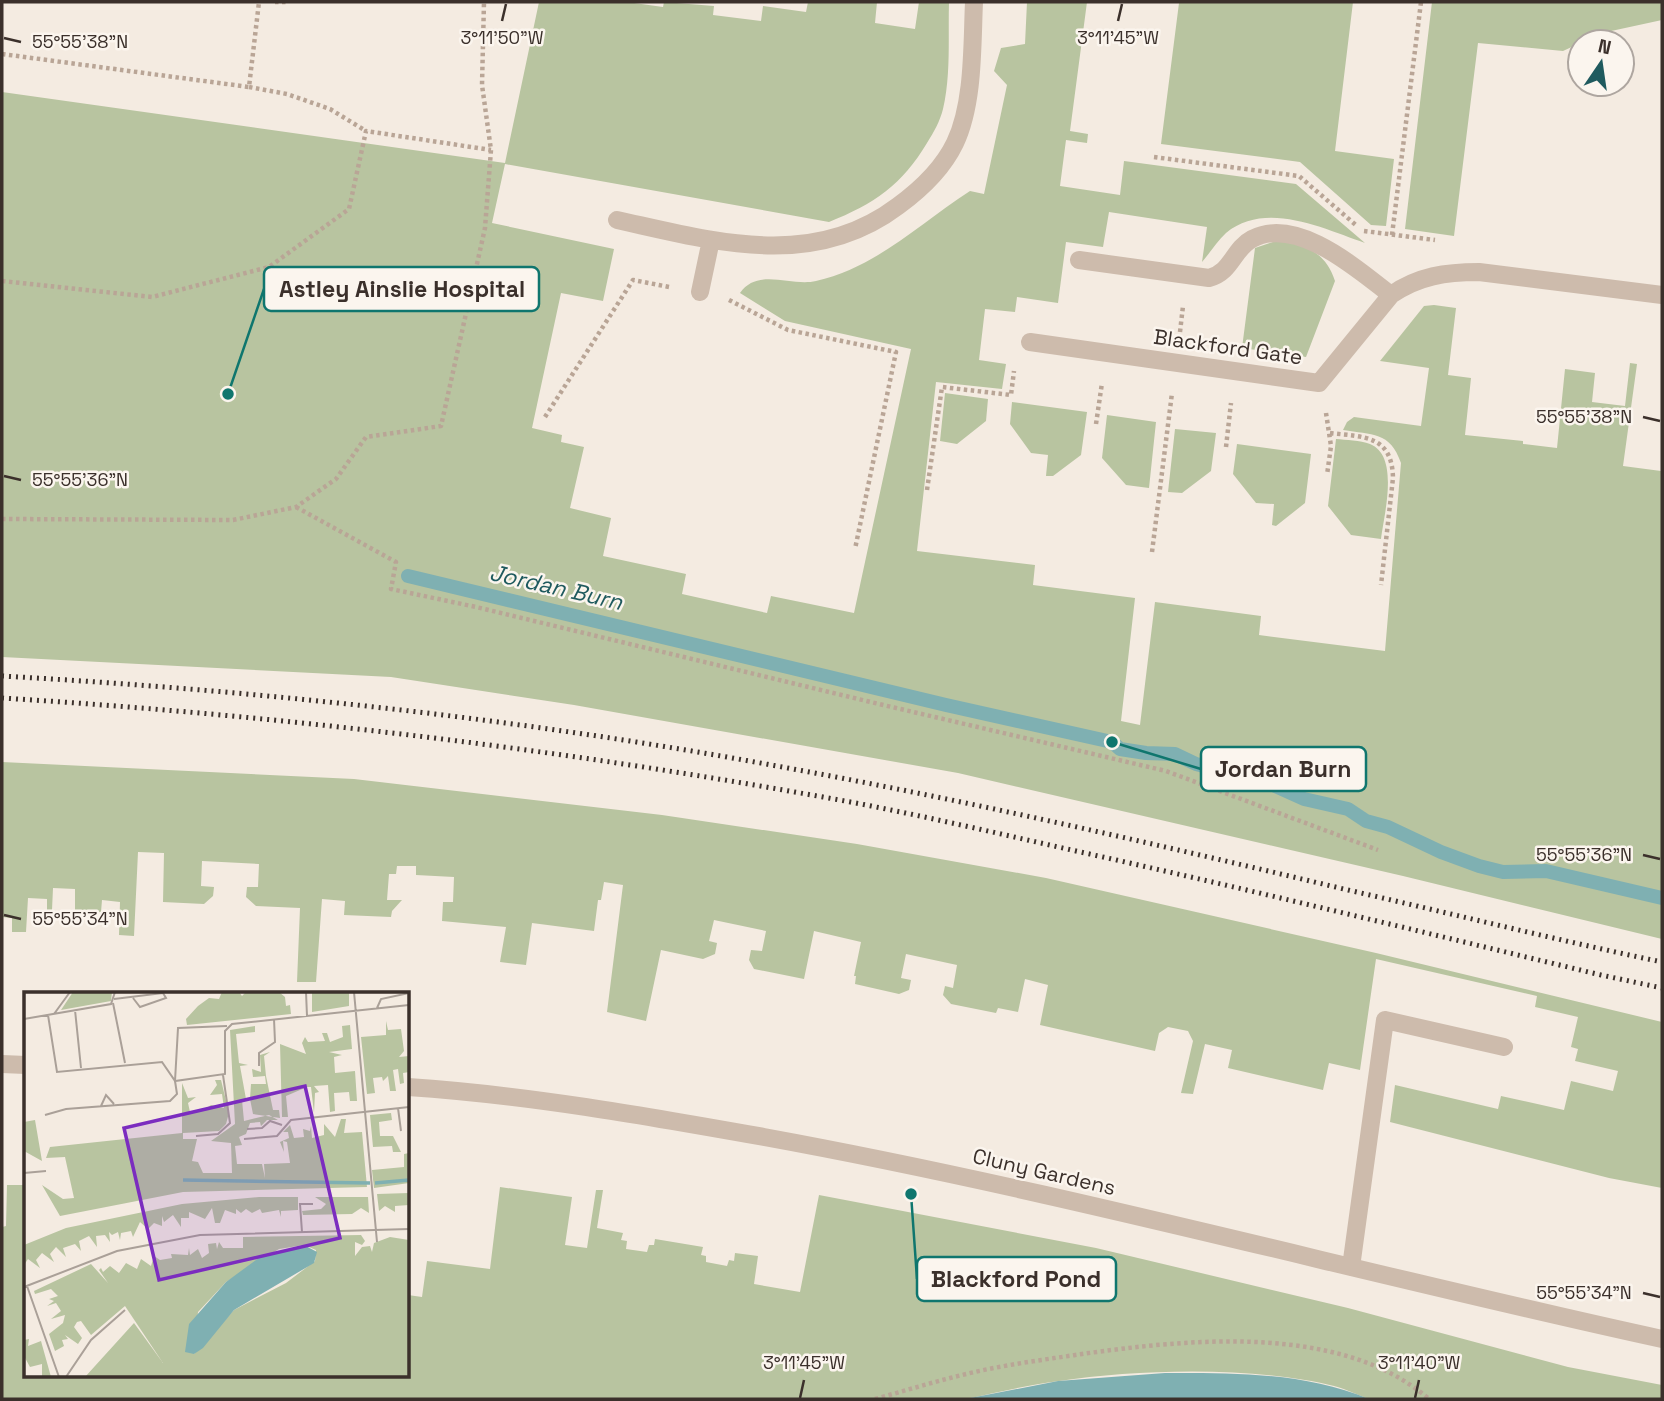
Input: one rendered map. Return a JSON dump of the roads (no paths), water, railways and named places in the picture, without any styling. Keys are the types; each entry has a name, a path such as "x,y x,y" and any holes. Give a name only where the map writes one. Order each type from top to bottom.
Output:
{"street":[{"path":"617,220 711,240 776,247 808,244 842,236 882,218 914,194 936,171 955,143 969,92 974,2"},
{"path":"1079,260 1209,278 1220,275 1252,239 1265,235 1295,236 1343,259 1391,295"},
{"path":"700,292 711,240"},
{"name":"Blackford Gate","path":"1030,342 1319,383 1391,295 1424,278 1457,272 1479,272 1662,295"},
{"path":"1351,1267 1385,1020 1504,1047"},
{"path":"2,1064 24,1065"},
{"name":"Cluny Gardens","path":"410,1087 622,1111 897,1161 1662,1339"}],"water":[{"path":"1165,1373 1243,1374 1294,1379 1344,1390 1369,1399 965,1399 1058,1381"}],"waterway":[{"name":"Jordan Burn","path":"408,576 1112,742 1120,749 1175,754 1196,764 1271,784 1304,799 1348,809 1366,821 1388,827 1441,852 1479,866 1503,872 1546,871 1662,898"}],"railway":[{"path":"2,676 300,699 498,722 695,752 863,782 1141,841 1662,962"},
{"path":"2,698 326,725 540,752 754,785 969,827 1662,988"}],"place":[{"name":"Astley Ainslie Hospital","path":"228,394"},
{"name":"Jordan Burn","path":"1112,742"},
{"name":"Blackford Pond","path":"911,1194"}]}
